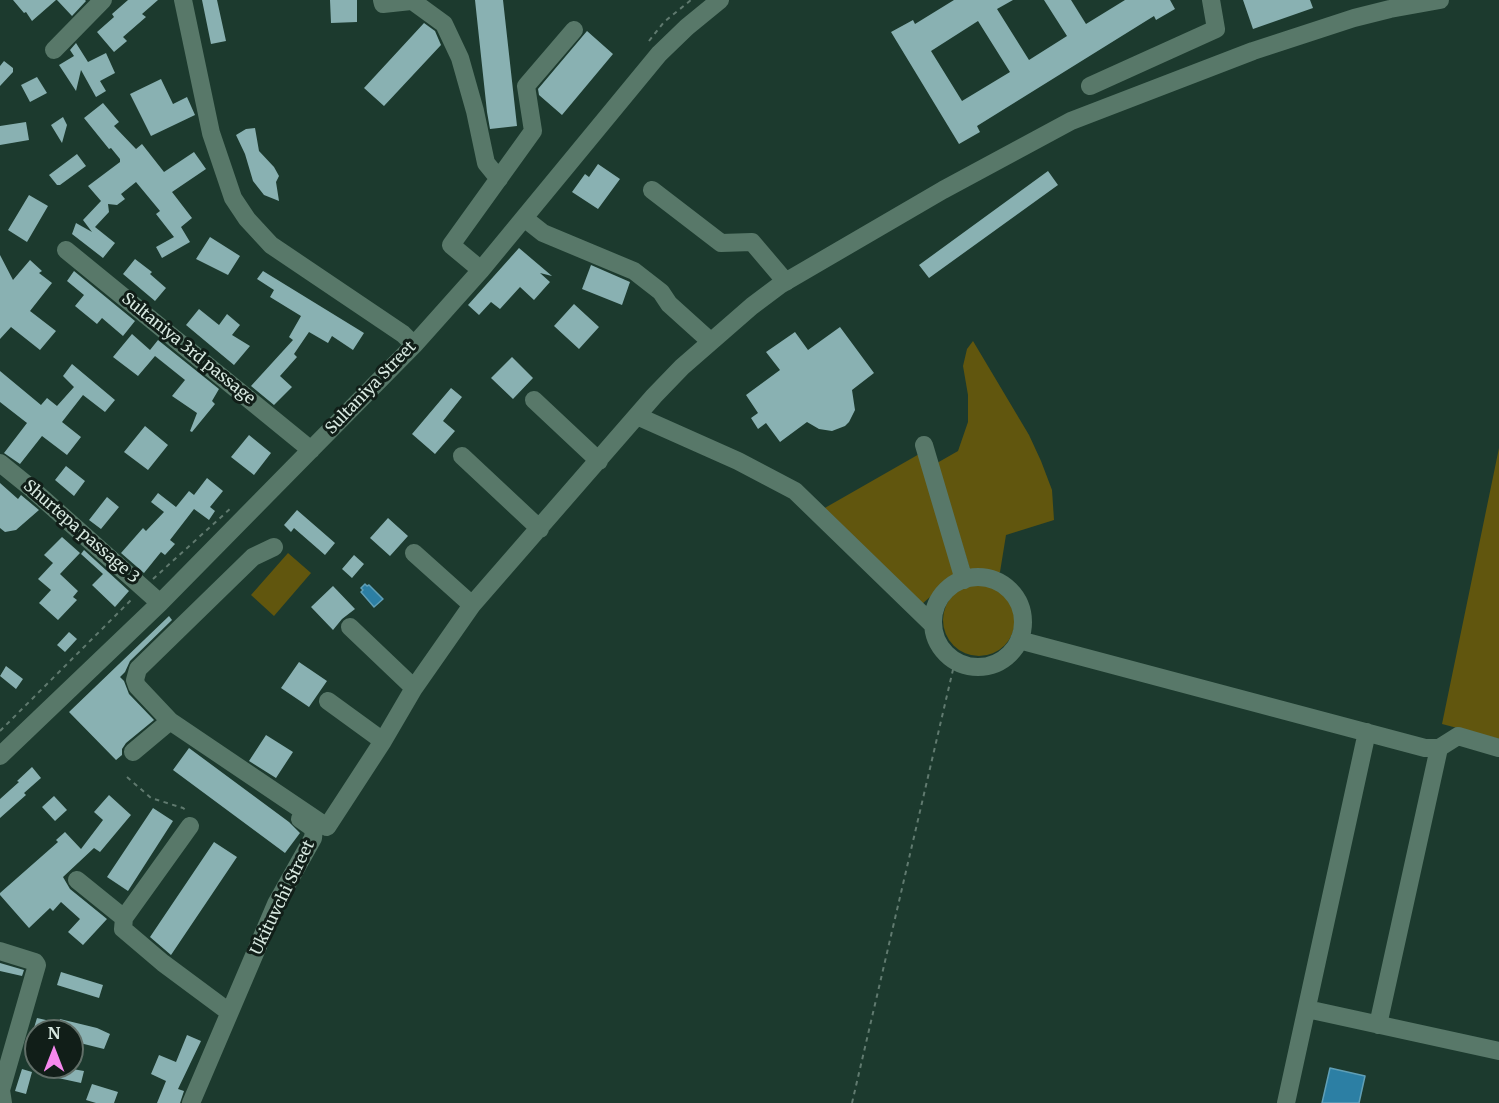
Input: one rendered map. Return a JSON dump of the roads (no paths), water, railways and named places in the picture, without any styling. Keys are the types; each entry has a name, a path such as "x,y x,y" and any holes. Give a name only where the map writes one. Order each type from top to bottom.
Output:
{"street":[{"path":"54,50 103,0"},
{"path":"183,0 211,133 233,198 247,219 271,245 403,334 414,345"},
{"path":"382,0 382,4 411,1 444,24 460,58 475,111 486,163 499,178"},
{"name":"Sultаniya Street","path":"0,756 160,603 414,345 481,270 659,54 720,0"},
{"path":"1090,86 1216,29 1211,0"},
{"path":"274,548 252,556 138,669 135,680 137,686 170,721 327,827 383,741 414,687 472,605 682,367 752,306 786,282 943,190 1071,121 1253,51 1354,18 1440,0"},
{"path":"481,270 451,245 532,131 526,86 574,30"},
{"path":"652,190 721,243 752,242 786,282"},
{"path":"524,218 543,233 634,271 661,292 669,304 710,341"},
{"name":"Sultaniya 3rd passage","path":"66,250 311,450"},
{"path":"534,400 599,461"},
{"path":"637,416 738,461 795,491 932,624"},
{"path":"924,445 964,580"},
{"path":"462,456 540,529"},
{"name":"Shurtepa passage 3","path":"0,463 160,603"},
{"path":"414,553 472,605"},
{"path":"976,577 991,579 1004,586 1015,597 1021,610 1023,625 1019,640 1011,652 999,662 984,667 969,666 955,661 943,652 932,624 934,610 940,598 950,587 964,580 976,577"},
{"path":"350,627 414,687"},
{"path":"1019,640 1425,748 1439,748 1458,736 1499,748"},
{"path":"328,701 383,741"},
{"path":"133,752 170,721"},
{"path":"1286,1103 1367,732"},
{"name":"Ukituvchi Street","path":"191,746 314,829 315,833 276,904 191,1103"},
{"path":"1378,1024 1439,748"},
{"path":"190,826 124,918 123,929 163,963 230,1012"},
{"path":"77,880 124,918"},
{"path":"0,951 35,962 37,965 1,1090 3,1103"},
{"path":"1307,1009 1499,1052"}],"water":[{"path":"365,584 383,599 374,607 361,592"},
{"path":"1330,1068 1365,1076 1359,1103 1322,1103"}]}
